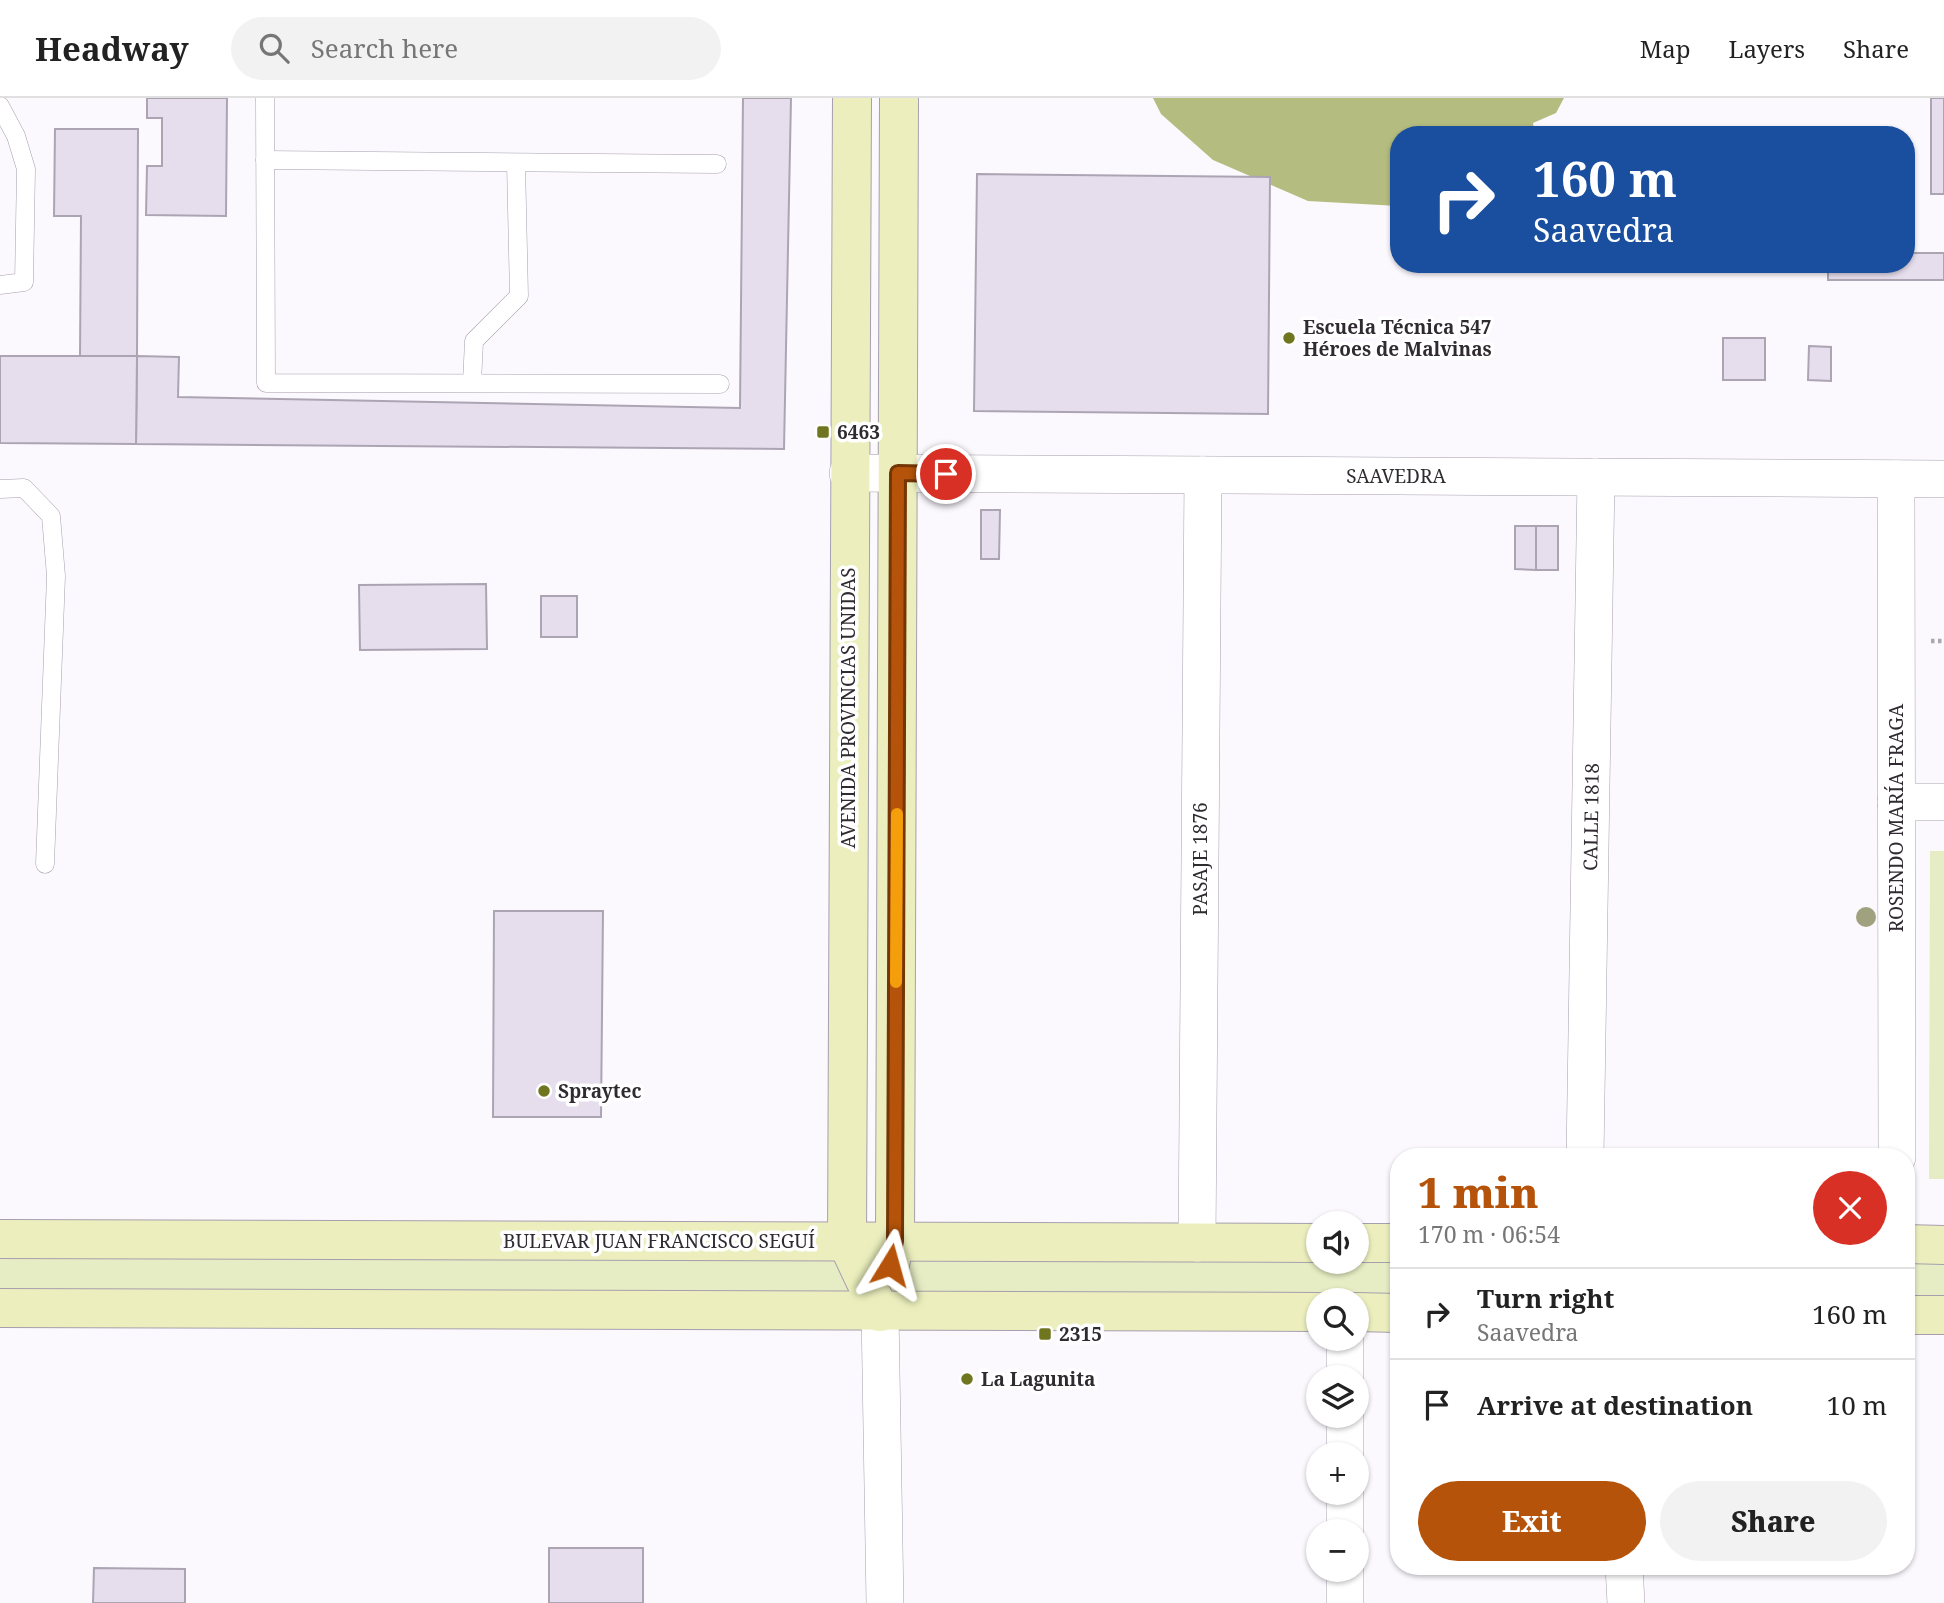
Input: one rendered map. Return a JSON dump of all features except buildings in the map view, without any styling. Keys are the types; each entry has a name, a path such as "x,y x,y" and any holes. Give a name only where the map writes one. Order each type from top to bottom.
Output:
{"main road":[{"name":"AVENIDA PROVINCIAS UNIDAS","path":"852,98 848,473 847,1241 880,1312"},
{"name":"AVENIDA PROVINCIAS UNIDAS","path":"880,1312 895,1241 899,98"},
{"name":"BULEVAR JUAN FRANCISCO SEGUÍ","path":"0,1239 1306,1243"},
{"path":"1369,1243 1390,1243"},
{"path":"1915,1244 1944,1245"},
{"path":"0,1308 1306,1312"},
{"path":"1369,1312 1390,1313"},
{"path":"1915,1315 1944,1315"}],"street":[{"name":"SAAVEDRA","path":"848,473 1944,480"},
{"name":"PASAJE 1876","path":"1197,1243 1203,475"},
{"name":"CALLE 1818","path":"1586,1148 1596,477"},
{"name":"ROSENDO MARÍA FRAGA","path":"1896,479 1897,1148"},
{"path":"1896,802 1944,802"},
{"name":"AVENIDA PROVINCIAS UNIDAS","path":"880,1312 885,1603"},
{"path":"1624,1575 1626,1603"},
{"path":"1345,1582 1345,1603"}],"lane":[{"path":"265,98 266,383 720,384"},
{"path":"0,106 16,136 26,169 24,282 0,285"},
{"path":"265,160 716,164"},
{"path":"472,383 474,341 519,296 516,163"},
{"path":"0,489 24,488 51,516 56,576 45,864"}],"green space":[{"path":"1153,98 1564,98 1556,113 1533,123 1534,126 1390,126 1390,206 1308,201 1213,160 1161,114"},
{"path":"1930,851 1944,851 1944,1179 1929,1179"},
{"path":"0,1239 1306,1262 1306,1274 1369,1274 1369,1256 1390,1247 1390,1311 1369,1304 1369,1288 1306,1288 1306,1300 0,1308"},
{"path":"1915,1244 1944,1245 1944,1315 1915,1315"}],"slow traffic":[{"path":"896,982 897,814"}],"place":[{"name":"Escuela Técnica 547 Héroes de Malvinas","path":"1289,338"},
{"name":"6463","path":"823,432"},
{"name":"Spraytec","path":"544,1091"},
{"name":"2315","path":"1045,1334"},
{"name":"La Lagunita","path":"967,1379"}],"route":[{"path":"890,1265 895,1241 898,473 946,474"}]}
